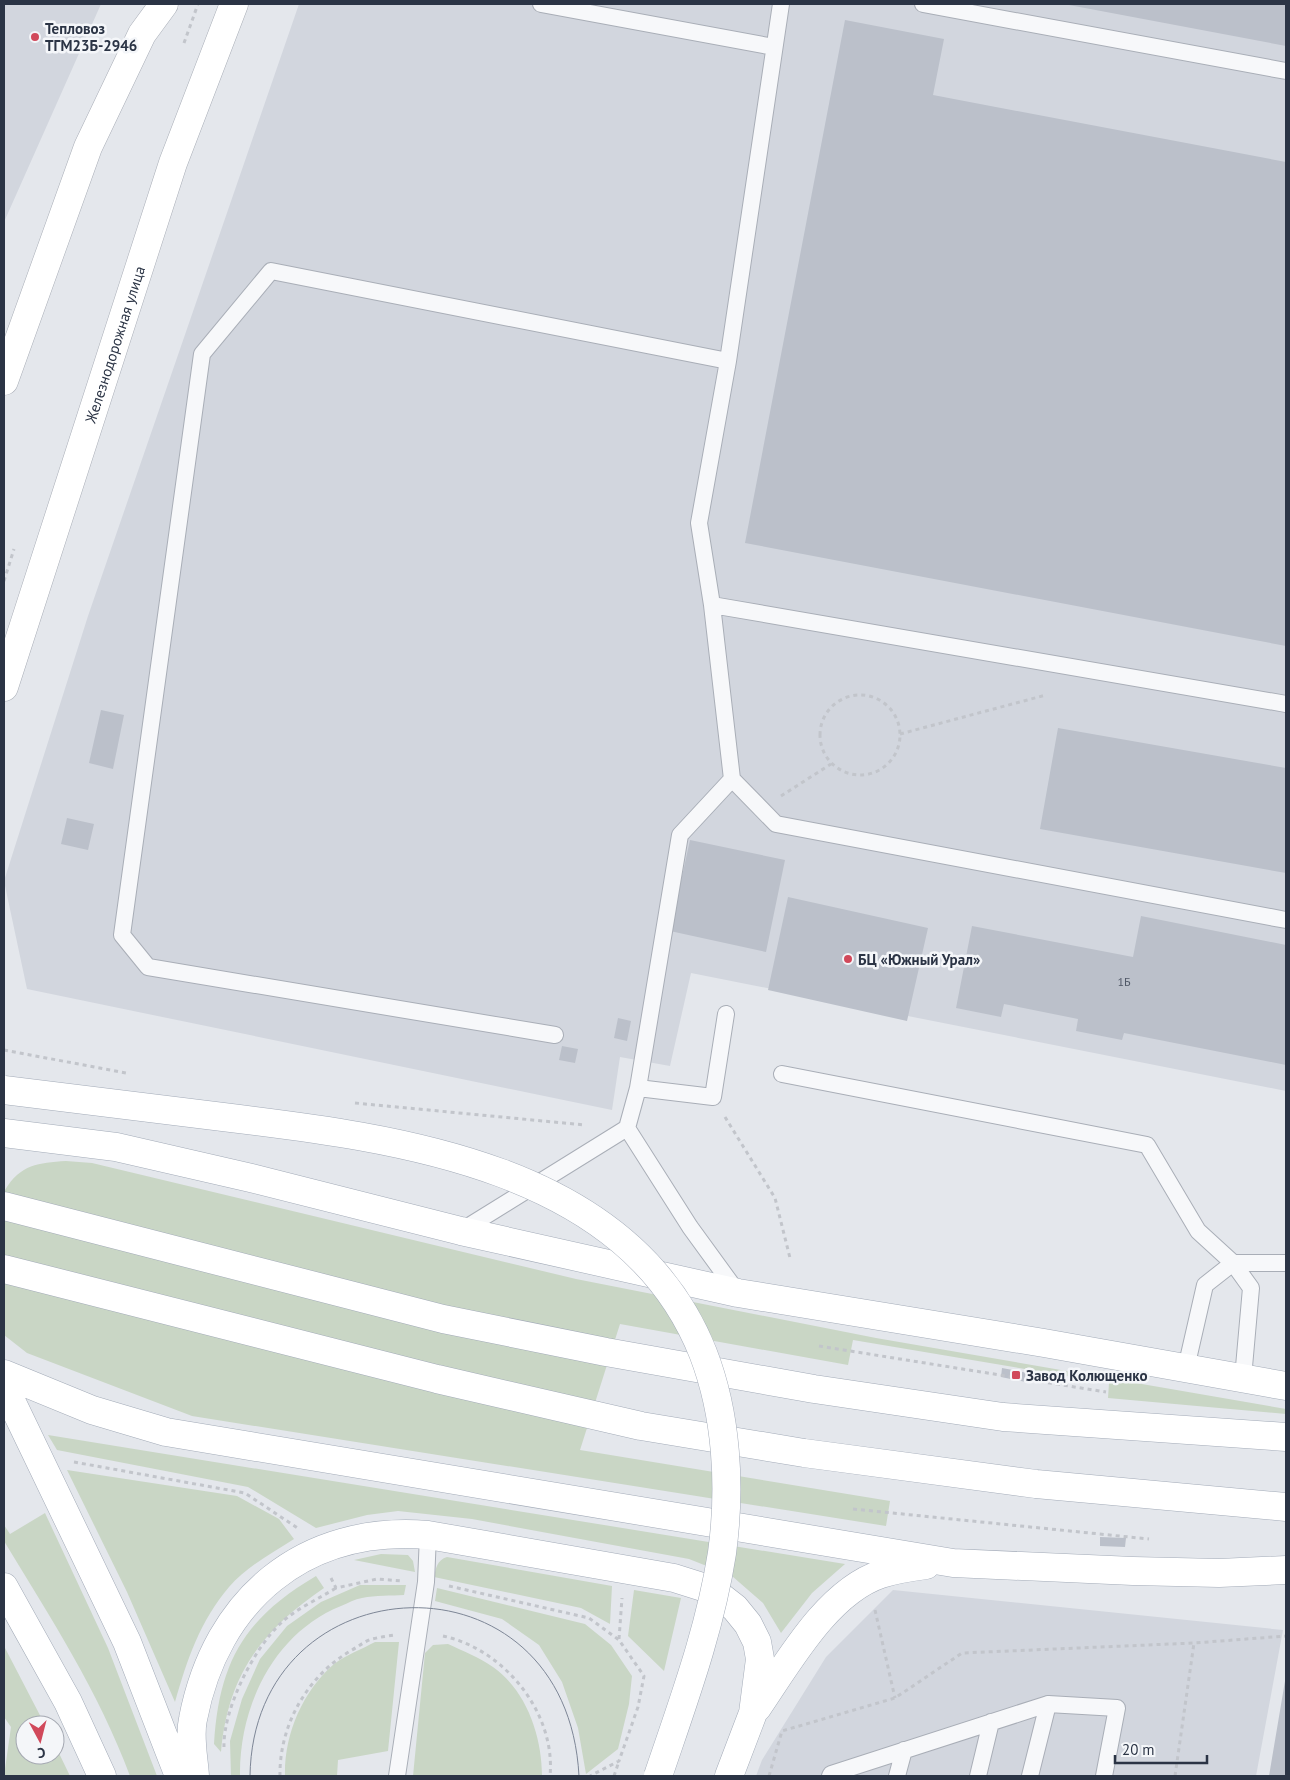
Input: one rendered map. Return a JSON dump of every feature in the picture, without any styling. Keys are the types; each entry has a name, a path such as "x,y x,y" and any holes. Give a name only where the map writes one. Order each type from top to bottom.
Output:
{"main road":[{"path":"4,381 88,147 142,34 164,4"},
{"name":"Железнодорожная улица","path":"4,687 173,163 234,4"},
{"path":"4,1090 348,1134 458,1158 497,1171 564,1202 601,1225 650,1268 691,1324 708,1368 719,1403 726,1476 722,1550 708,1625 658,1776"},
{"path":"4,1132 116,1147 251,1178 461,1232 738,1293 1286,1386"},
{"path":"4,1206 443,1319 606,1352 814,1389 1003,1417 1286,1437"},
{"path":"4,1268 437,1379 650,1428 804,1453 1036,1484 1286,1507"},
{"path":"4,1374 92,1410 166,1432 953,1563 1219,1573 1286,1570"},
{"path":"4,1386 127,1642 179,1776"},
{"path":"195,1776 192,1721 206,1672 222,1635 245,1602 270,1580 316,1552 372,1535 402,1533 428,1535 674,1578 712,1590 736,1608 748,1624 757,1642 760,1659 753,1713 730,1776"},
{"path":"753,1713 805,1638 831,1607 857,1587 879,1574 902,1568 953,1563"},
{"path":"4,1587 68,1702 102,1776"}],"lane":[{"path":"541,4 774,47"},
{"path":"781,4 728,361 699,524 712,605 732,779 776,824 1286,920"},
{"path":"923,4 1286,71"},
{"path":"555,1035 148,966 122,935 202,354 271,272 728,361"},
{"path":"712,605 1286,704"},
{"path":"461,1232 626,1128 638,1088 680,835 732,779"},
{"path":"638,1088 713,1098 726,1014"},
{"path":"782,1074 1146,1145 1198,1231 1234,1263 1251,1288 1244,1378"},
{"path":"626,1128 690,1227 738,1293"},
{"path":"1186,1368 1205,1285 1234,1263 1286,1263"},
{"path":"397,1776 426,1582 428,1535"},
{"path":"1030,1776 1048,1704"},
{"path":"830,1776 831,1774 1048,1704 1117,1708 1104,1776"},
{"path":"978,1776 991,1722"},
{"path":"897,1776 904,1750"}],"path":[{"path":"857,695 870,696 882,702 891,710 898,721 900,734 898,747 892,760 882,769 869,775 855,776 842,772 831,764 823,752 819,739 820,726 825,714 833,704 844,698 857,695"},
{"path":"900,734 1046,695"},
{"path":"760,808 831,764"},
{"path":"4,1050 131,1074"},
{"path":"713,1098 776,1198 790,1258"},
{"path":"345,1102 626,1128"},
{"path":"819,1346 1106,1392"},
{"path":"35,1450 66,1460 245,1493 296,1526 316,1552 336,1588"},
{"path":"853,1509 941,1520 1149,1539"},
{"path":"224,1749 224,1740 234,1698 253,1658 281,1622 336,1588 377,1579 426,1582 500,1596 589,1618 619,1640 644,1676 638,1707 614,1776"},
{"path":"874,1604 895,1698"},
{"path":"768,1776 782,1731 895,1698 962,1653 1194,1643 1286,1636"},
{"path":"1175,1776 1194,1643"},
{"path":"590,1776 620,1761"}],"shaded area":[{"path":"4,4 101,4 4,222"},
{"path":"299,4 1286,4 1286,1091 691,973 670,1066 620,1057 612,1110 27,989 4,881 88,616"},
{"path":"893,1590 1283,1630 1256,1776 756,1776 762,1760 826,1657"}],"green space":[{"path":"66,1161 92,1163 576,1279 876,1338 1286,1409 1286,1414 1108,1398 1109,1383 853,1340 848,1365 620,1324 580,1450 890,1501 886,1526 192,1416 27,1353 4,1335 5,1190 17,1175 31,1166"},
{"path":"48,1435 845,1564 812,1593 781,1633 763,1603 732,1576 689,1559 472,1519 398,1511 367,1515 316,1528 248,1487 57,1450"},
{"path":"67,1470 237,1496 279,1519 294,1539 243,1573 219,1600 202,1627 184,1671 175,1702 127,1592"},
{"path":"45,1513 108,1648 157,1776 130,1776 104,1715 73,1655 4,1541 4,1525 10,1534"},
{"path":"381,1554 408,1555 413,1561 415,1572 354,1560"},
{"path":"447,1557 612,1586 610,1624 581,1608 434,1577 439,1562"},
{"path":"316,1576 324,1588 282,1621 266,1638 240,1678 231,1700 221,1752 214,1744 217,1715 222,1689 230,1665 240,1645 271,1608"},
{"path":"360,1585 406,1585 404,1595 373,1596 354,1600 317,1618 297,1634 279,1653 265,1675 254,1699 246,1724 241,1750 240,1776 231,1776 230,1741 242,1699 260,1659 287,1626 321,1602"},
{"path":"437,1588 585,1624 611,1645 632,1676 629,1704 618,1749 586,1774 578,1728 562,1682 539,1645 502,1619 435,1601"},
{"path":"634,1590 681,1598 664,1671 628,1636"},
{"path":"375,1642 399,1642 388,1751 338,1760 337,1776 285,1776 288,1745 297,1715 304,1701 323,1675 334,1664"},
{"path":"448,1644 488,1663 505,1677 515,1689 530,1716 535,1731 539,1746 542,1776 413,1776 425,1653 433,1645"},
{"path":"4,1646 40,1715 15,1715 15,1765 65,1765 70,1776 4,1776 11,1727 4,1717"}],"building":[{"path":"1286,4 1286,46 1069,5"},
{"path":"845,20 944,39 933,95 1286,162 1286,646 745,543"},
{"path":"101,710 124,715 113,769 89,763"},
{"path":"1058,728 1286,768 1286,873 1040,829"},
{"path":"67,818 94,824 88,850 61,844"},
{"path":"690,840 785,860 766,952 670,931"},
{"name":"БЦ «Южный Урал»","path":"788,897 928,928 907,1021 768,990"},
{"path":"1141,916 1286,945 1286,1065 1124,1033 1122,1040 1076,1031 1078,1019 1004,1004 1001,1017 956,1008 972,926 1133,957"},
{"path":"618,1018 631,1021 627,1041 614,1038"},
{"path":"562,1046 578,1049 575,1063 559,1060"},
{"path":"1002,1368 1028,1373 1026,1382 1001,1377"},
{"path":"1100,1537 1126,1538 1125,1547 1100,1546"},
{"path":"1285,1681 1286,1776 1269,1776"}],"tram line":[{"path":"250,1776 265,1704 301,1652 352,1619 411,1608 470,1617 523,1648 562,1700 579,1776"}],"place":[{"name":"Тепловоз ТГМ23Б-2946","path":"35,37"},
{"name":"БЦ «Южный Урал»","path":"848,959"},
{"name":"Завод Колющенко","path":"1016,1375"}]}
